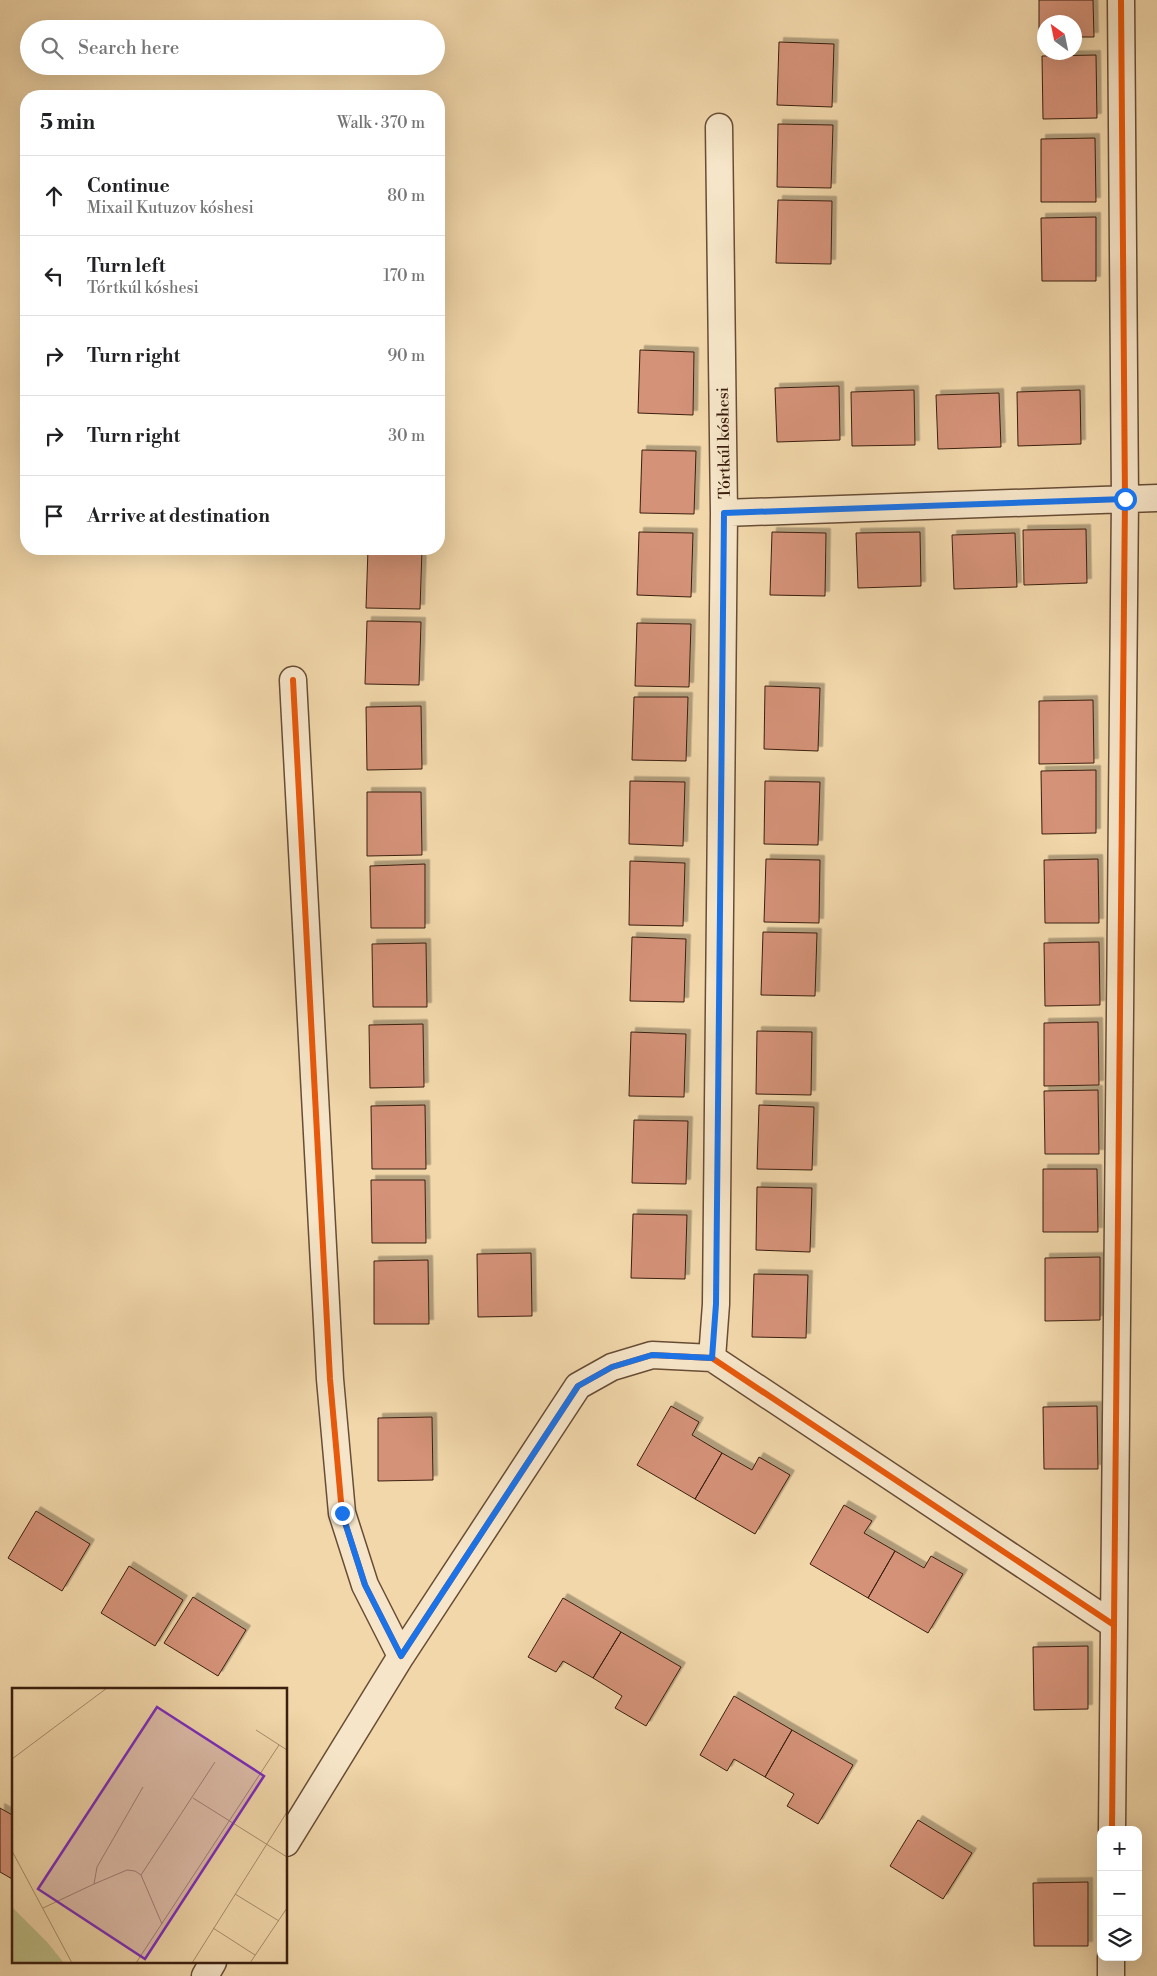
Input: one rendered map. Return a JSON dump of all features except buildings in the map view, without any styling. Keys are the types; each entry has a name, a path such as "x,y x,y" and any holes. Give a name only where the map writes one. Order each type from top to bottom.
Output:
{"street":[{"path":"1112,1826 1125,499 1121,0"},
{"name":"Tórtkúl kóshesi","path":"712,1358 716,1304 724,513 719,127"},
{"path":"724,513 1157,498"},
{"path":"293,680 330,1379 342,1513 365,1585 401,1656"},
{"path":"288,1840 401,1656 578,1386 612,1367 652,1355 712,1358 1114,1625"},
{"path":"1111,1961 1111,1976"},
{"path":"205,1976 212,1964"}],"cycle path":[{"path":"1112,1826 1125,499 1121,0"},
{"path":"293,680 330,1379 342,1513 365,1585 401,1656 578,1386 612,1367 652,1355 712,1358 1114,1625"}],"route":[{"path":"342,1513 365,1585 401,1656 578,1386 612,1367 652,1355 712,1358 716,1304 724,513 1125,499"}]}
